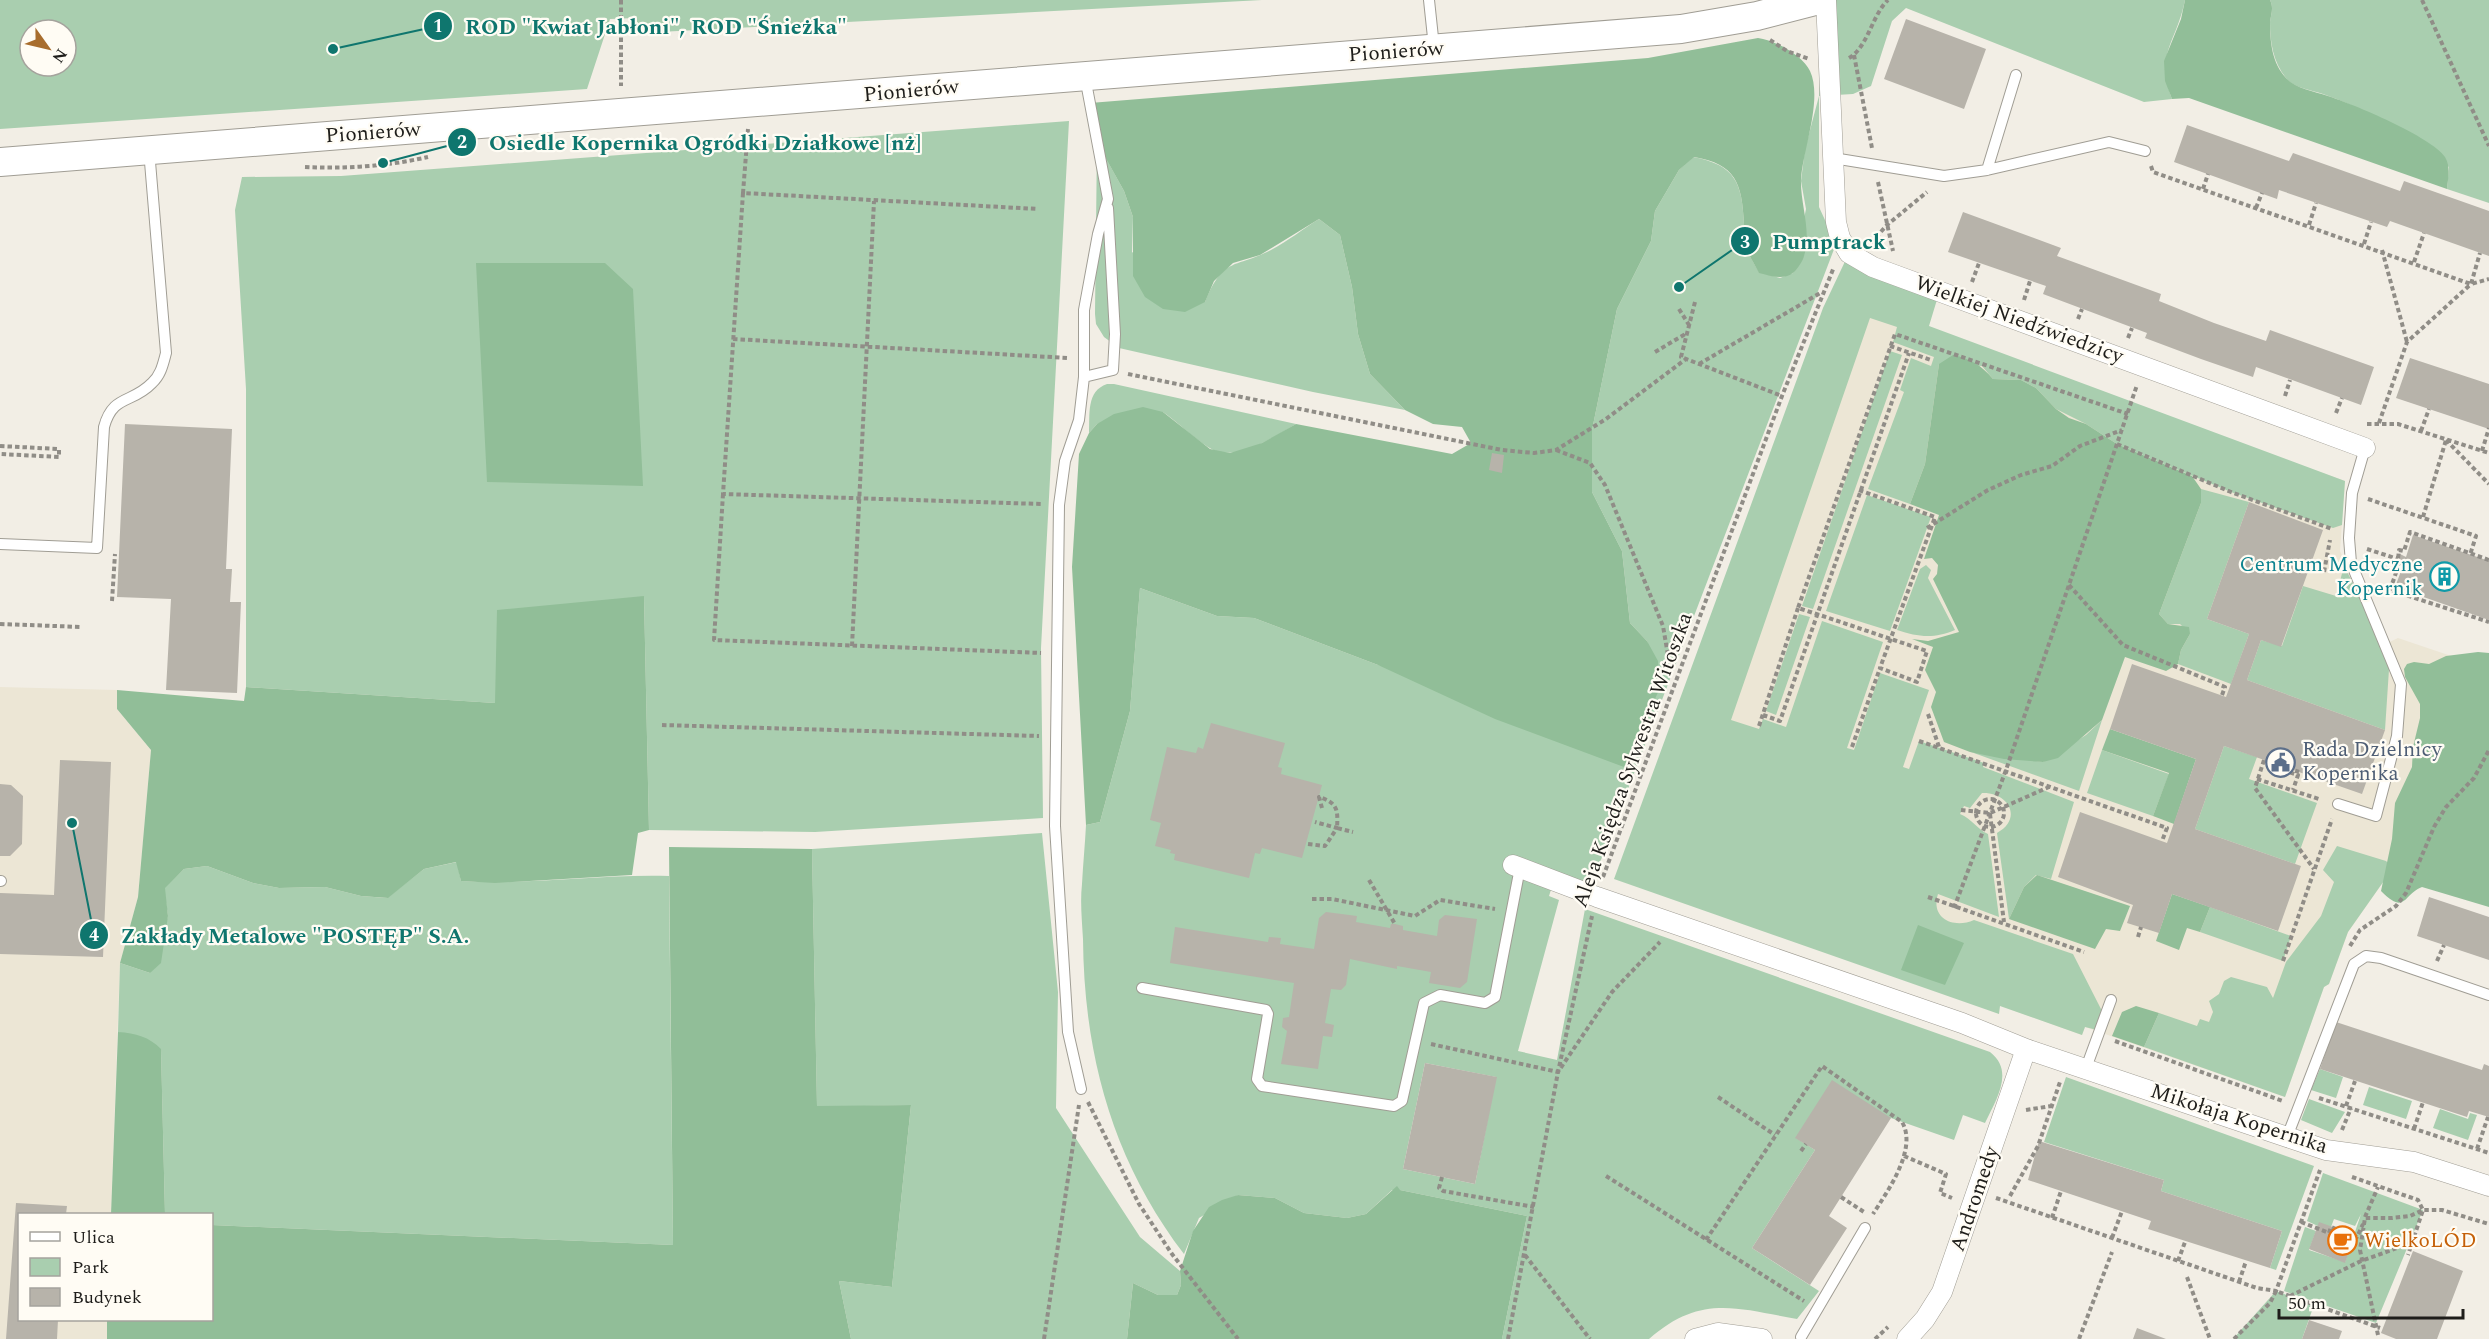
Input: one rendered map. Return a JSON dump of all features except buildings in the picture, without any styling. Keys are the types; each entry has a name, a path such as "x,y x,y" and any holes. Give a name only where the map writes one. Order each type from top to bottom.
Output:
{"street":[{"name":"Pionierów","path":"0,162 1681,29 1757,16 1819,0"},
{"path":"1826,0 1836,222 1850,252"},
{"name":"Wielkiej Niedźwiedzicy","path":"1850,252 1939,293 2144,364 2365,448"},
{"name":"Mikołaja Kopernika","path":"1513,865 1597,897 1962,1023 2026,1049 2089,1062 2326,1150 2414,1162 2489,1186"},
{"name":"Andromedy","path":"1907,1339 1925,1319 1941,1292 2026,1049"},
{"path":"1695,1339 1718,1333 1762,1339"}],"lane":[{"path":"1429,0 1434,49"},
{"path":"1987,170 2016,75"},
{"path":"1084,377 1113,370 1115,334 1108,199 1085,76"},
{"path":"1833,158 1944,176 1987,170 2109,142 2145,151"},
{"path":"0,544 97,548 104,427 108,412 118,403 140,394 153,382 161,371 166,353 149,150"},
{"path":"1081,1089 1068,1032 1055,826 1059,505 1065,461 1079,420 1084,377 1084,310 1098,234 1108,199"},
{"path":"2337,804 2376,816 2397,736 2401,702 2401,684 2351,563 2349,538 2352,493 2365,448"},
{"path":"1142,988 1266,1011 1268,1014 1257,1079 1262,1086 1394,1106 1402,1101 1424,1003 1440,995 1485,1003 1495,997 1519,873 1513,865"},
{"path":"2287,1137 2354,964 2366,956 2380,958 2489,995"},
{"path":"2089,1062 2111,1000"},
{"path":"1801,1336 1865,1228"}],"path":[{"path":"621,0 621,96 624,114"},
{"path":"1829,59 1847,58 1854,55 1879,8 1888,0"},
{"path":"2422,0 2489,146"},
{"path":"1854,55 1896,260"},
{"path":"748,129 714,640 1057,654"},
{"path":"2145,151 2153,172 2382,250 2472,284"},
{"path":"2203,189 2208,174"},
{"name":"Aleja Księdza Sylwestra Witoszka","path":"1508,1339 1558,1072 1597,897 1782,396 1823,292 1850,252 1887,225 1944,176"},
{"path":"743,193 1038,209"},
{"path":"2256,207 2262,194"},
{"path":"852,646 857,497 874,201"},
{"path":"2308,225 2316,202"},
{"path":"2364,244 2372,222"},
{"path":"2414,262 2424,233"},
{"path":"2382,250 2407,342"},
{"path":"2472,284 2480,253"},
{"path":"1970,286 1979,263"},
{"path":"2379,423 2407,342 2472,284 2489,279"},
{"path":"2022,304 2030,281"},
{"path":"1699,364 1823,292"},
{"path":"1695,302 1681,357 1782,396"},
{"path":"1679,309 1689,326"},
{"path":"2077,323 2082,309"},
{"path":"2127,341 2132,328"},
{"path":"1655,352 1688,332"},
{"path":"1758,726 1895,334 2128,414"},
{"path":"2117,337 2135,344"},
{"path":"733,339 866,349 1084,358"},
{"path":"1890,346 1931,360"},
{"path":"1762,715 1780,721 1859,490 1909,353"},
{"path":"1113,370 1502,450 1534,453 1556,450 1606,419 1686,359"},
{"path":"1954,908 2006,770 2144,364"},
{"path":"2285,396 2290,380"},
{"path":"2274,392 2295,399"},
{"path":"2336,414 2342,398"},
{"path":"2421,431 2429,409"},
{"path":"2326,410 2346,417"},
{"path":"2356,421 2367,424 2398,424 2489,453"},
{"path":"2482,451 2489,428"},
{"path":"1927,528 1988,490 2021,475 2052,466 2080,446 2122,430"},
{"path":"2446,439 2489,484"},
{"path":"2423,517 2446,439"},
{"path":"2117,444 2231,492 2332,528 2324,572 2310,567"},
{"path":"0,446 59,448 59,457 0,454"},
{"path":"1556,450 1590,463 1605,485 1664,627 1671,673"},
{"path":"1852,747 1935,517 1859,490"},
{"path":"2352,493 2476,536 2470,555"},
{"path":"723,494 1059,505"},
{"path":"2489,560 2410,532 2404,551 2399,550 2394,566 2398,567 2390,591 2489,622"},
{"path":"2382,554 2398,559"},
{"path":"2069,585 2123,645 2225,687 2222,695"},
{"path":"1798,608 1927,651 1917,682 1880,668"},
{"path":"0,624 82,627"},
{"path":"1928,714 1939,748"},
{"path":"662,725 1056,736"},
{"path":"1919,741 2166,828 2162,841"},
{"path":"2348,951 2360,930 2396,906 2406,893 2434,827 2446,807 2474,778 2489,750"},
{"path":"2264,760 2255,788 2314,869"},
{"path":"2293,790 2298,775 2279,769 2281,766 2300,772"},
{"path":"2257,779 2319,799"},
{"path":"1961,810 1990,813 2049,787"},
{"path":"1308,844 1325,846 1337,828 1336,806 1319,797 1322,808"},
{"path":"1984,800 1995,800 2003,807 2001,822 1985,826 1978,820 1976,813 1984,800"},
{"path":"1990,813 2004,922"},
{"path":"1315,822 1353,832"},
{"path":"2283,961 2324,840"},
{"path":"1369,880 1395,924"},
{"path":"1928,897 2084,952"},
{"path":"1312,899 1332,900 1415,916 1440,900 1497,909 1499,898"},
{"path":"2138,937 2141,927"},
{"path":"1416,1041 1558,1072 1612,992 1664,938"},
{"path":"2089,1062 2100,1046 2114,1041 2289,1103 2295,1089 2489,1153"},
{"path":"1706,1240 1822,1066 1902,1122 1906,1134 1904,1156 1897,1175 1865,1228"},
{"path":"2010,1196 2038,1146 2062,1074"},
{"path":"2339,1139 2355,1081"},
{"path":"1044,1339 1081,1089"},
{"path":"1081,1089 1139,1204 1172,1254 1238,1339"},
{"path":"1718,1097 1775,1135"},
{"path":"2414,1129 2423,1102"},
{"path":"2477,1149 2488,1117"},
{"path":"1801,1151 1806,1144"},
{"path":"1904,1156 1936,1170"},
{"path":"2234,1339 2270,1303 2322,1165 2325,1167"},
{"path":"1606,1176 1817,1309"},
{"path":"2348,1176 2418,1200 2423,1210 2408,1255"},
{"path":"1442,1177 1439,1188 1443,1191 1534,1207"},
{"path":"2301,1222 2329,1233 2331,1227 2357,1237 2378,1187"},
{"path":"2052,1218 2061,1191"},
{"path":"1841,1197 1872,1217"},
{"path":"2006,1202 2239,1282 2276,1291 2379,1328"},
{"path":"2365,1218 2392,1218 2410,1216 2423,1210 2442,1210 2489,1224"},
{"path":"2112,1238 2122,1211"},
{"path":"2365,1218 2360,1250 2361,1261 2379,1328 2378,1335"},
{"path":"2178,1261 2186,1242"},
{"path":"2289,1296 2361,1261 2411,1243"},
{"path":"2079,1339 2112,1252"},
{"path":"1525,1254 1590,1339"},
{"path":"2239,1282 2246,1261"},
{"path":"2187,1277 2210,1339"},
{"path":"1875,1339 1890,1324"}],"shaded area":[{"path":"1852,307 2345,481 2340,551 2383,645 2398,638 2463,660 2393,868 2348,932 2329,984 2324,987 2285,1097 2085,1027 2082,1035 1728,907 1720,647"},
{"path":"0,687 117,690 117,709 151,750 138,897 120,963 111,1213 18,1213 18,1321 107,1321 107,1339 0,1339"}],"green space":[{"path":"0,0 1262,0 640,33 635,18 610,19 587,89 0,129"},
{"path":"1826,0 2185,0 2166,59 2167,83 2172,99 2144,102 1906,8 1892,21 1871,86 1853,94 1819,96"},
{"path":"2185,0 2270,0 2272,8 2271,45 2278,66 2286,78 2300,87 2373,114 2425,140 2447,161 2449,173 2447,189 2189,98 2172,99 2165,81 2164,61 2181,19"},
{"path":"2270,0 2489,0 2489,203 2447,189 2449,167 2389,126 2357,108 2289,81 2278,65 2273,52"},
{"path":"1758,38 1772,42 1795,54 1810,71 1813,82 1813,110 1801,179 1807,237 1803,258 1800,265 1790,275 1777,277 1759,273 1745,245 1741,197 1734,178 1728,170 1719,165 1694,157 1679,170 1655,211 1651,241 1617,309 1592,430 1592,492 1622,551 1630,623 1647,641 1658,661 1660,688 1624,767 1495,719 1378,665 1254,618 1217,616 1140,588 1130,711 1100,822 1086,825 1072,567 1079,454 1089,433 1097,424 1114,414 1143,407 1163,412 1210,449 1230,453 1262,443 1296,424 1452,454 1471,443 1462,427 1433,424 1405,410 1370,374 1358,334 1352,287 1340,235 1319,219 1260,255 1233,263 1214,281 1205,302 1185,312 1163,309 1145,297 1133,276 1133,217 1124,191 1104,155 1090,103 1648,58"},
{"path":"1819,96 1819,207 1836,244 1591,886 1556,874 1549,896 1559,900 1518,1051 1557,1060 1585,909 1990,1052 2001,1068 2002,1077 1998,1095 1985,1123 1963,1115 1954,1140 1891,1118 1796,1138 1815,1150 1752,1248 1819,1291 1797,1319 1755,1311 1719,1308 1685,1315 1649,1339 1502,1339 1527,1216 1400,1190 1392,1190 1366,1214 1347,1218 1304,1213 1275,1198 1238,1195 1199,1218 1184,1254 1159,1219 1138,1182 1107,1106 1089,1024 1085,982 1081,898 1086,825 1100,822 1130,711 1140,588 1217,616 1254,618 1378,665 1654,699 1660,688 1647,641 1630,623 1622,551 1592,492 1592,430 1617,309 1651,241 1655,211 1679,170 1693,157 1719,165 1734,178 1741,197 1745,244 1759,272 1780,278 1793,273 1806,209 1801,181 1805,149","holes":["1425,1063 1496,1077 1475,1184 1403,1169"]},
{"path":"1069,121 1041,648 1043,818 815,832 649,830 644,596 495,703 246,687 246,389 235,210 242,177 341,176"},
{"path":"1097,142 1124,191 1133,217 1132,252 1205,302 1224,270 1271,250 1319,219 1340,235 1352,287 1358,334 1370,374 1405,410 1313,392 1119,348 1104,337 1096,324 1095,314"},
{"path":"1849,253 1939,293 1929,326 2345,481 2342,525 2333,528 2231,492 2117,444 2086,424 2056,409 2036,388 2021,380 1993,379 1982,366 1939,364 1925,464 1910,504 1868,489 1904,392 1900,390 1911,358 1931,366 1934,357 1893,342 1897,327 1870,318 1731,720 1759,729 1763,719 1786,727 1822,621 1883,642 1847,748 1854,750 1880,673 1929,690 1903,767 1909,769 1919,741 1984,763 1983,767 2074,802 2051,879 2036,875 2024,887 2009,919 1997,833 2009,821 2011,814 2009,807 1999,797 1982,793 1970,808 1964,806 1960,814 1988,834 1999,917 1938,894 1936,903 1937,910 1946,920 1959,923 1974,920 2073,954 2102,1011 2097,1030 2085,1027 2082,1035 2000,1006 1999,1014 1614,879 1823,308"},
{"path":"476,263 605,263 633,289 643,486 487,482"},
{"path":"1890,351 1902,355 1813,609 1802,606"},
{"path":"1953,355 1975,363 1993,379 2021,380 2036,388 2056,409 2069,418 2086,424 2117,444 2192,476 2201,489 2201,503 2159,614 2168,624 2189,627 2190,634 2181,650 2178,664 2166,671 2125,657 2102,720 2058,758 2043,762 2004,759 1970,752 1944,742 1931,707 1936,692 1925,670 1933,647 1912,639 1928,641 1959,632 1933,579 1937,574 1938,565 1932,558 1924,559 1939,515 1910,504 1925,464 1939,364"},
{"path":"1107,384 1296,424 1254,447 1230,453 1219,452 1208,447 1163,412 1097,424 1089,433 1092,398 1100,387"},
{"path":"2201,489 2249,502 2207,619 2249,634 2231,684 2178,664 2181,650 2190,634 2180,624 2168,624 2159,614 2201,503"},
{"path":"1867,495 1931,517 1890,631 1826,611"},
{"path":"1926,565 1931,570 1928,578 1955,630 1940,635 1919,635 1897,630 1920,569"},
{"path":"2344,566 2390,654 2385,730 2247,680 2261,640 2282,646 2303,586 2336,596"},
{"path":"644,596 649,830 638,833 632,875 495,883 461,881 456,862 424,869 388,898 361,896 325,887 279,888 253,883 207,866 184,869 165,888 168,916 161,963 150,973 120,963 138,897 151,750 117,709 117,690 244,701 246,687 495,703 497,610"},
{"path":"1799,614 1810,617 1776,715 1766,711"},
{"path":"2489,653 2489,907 2422,887 2404,901 2395,902 2381,891 2392,839 2395,803 2412,767 2413,747 2420,718 2420,704 2405,677 2404,669 2407,664 2414,662 2429,664 2446,656"},
{"path":"2102,720 2079,791 1971,752 2043,762 2086,735"},
{"path":"2110,729 2196,759 2174,824 2153,816 2169,773 2102,750"},
{"path":"2224,746 2257,757 2249,779 2317,803 2295,864 2195,829"},
{"path":"2102,750 2169,774 2153,816 2087,793"},
{"path":"1042,833 1058,992 1056,1108 1140,1237 1180,1271 1181,1285 1177,1295 1158,1295 1133,1283 1127,1339 851,1339 839,1281 892,1287 911,1105 817,1107 812,849"},
{"path":"2337,846 2386,861 2393,868 2348,932 2329,984 2324,987 2285,1097 2144,1047 2159,1013 2197,1026 2200,1019 2209,1022 2213,1012 2209,1001 2219,994 2224,981 2231,977 2267,987 2273,998 2286,962 2321,916 2334,882 2323,870"},
{"path":"669,847 812,849 817,1106 911,1105 892,1287 839,1281 851,1339 107,1339 107,1321 213,1321 213,1225 673,1245"},
{"path":"457,862 461,881 487,882 669,876 673,1245 213,1225 213,1213 165,1213 161,1050 118,1032 120,963 150,973 168,916 164,888 184,869 207,866 253,883 279,888 325,887 361,896 387,898 424,869"},
{"path":"2037,875 2130,906 2120,931 2106,929 2095,949 2009,919 2024,887"},
{"path":"2172,894 2210,907 2200,932 2187,928 2179,950 2156,941"},
{"path":"2210,907 2291,936 2283,961 2200,932"},
{"path":"1918,925 1964,943 1945,985 1901,970"},
{"path":"2136,1006 2159,1013 2144,1047 2112,1036 2122,1012"},
{"path":"118,1032 142,1036 161,1049 165,1213 111,1213"},
{"path":"2320,1069 2343,1077 2336,1098 2311,1090"},
{"path":"2066,1077 2314,1166 2276,1270 2270,1268 2282,1231 2161,1191 2164,1180 2044,1142"},
{"path":"2369,1087 2412,1101 2406,1119 2363,1105"},
{"path":"2309,1099 2345,1112 2332,1133 2301,1120"},
{"path":"2440,1109 2468,1119 2470,1113 2477,1115 2468,1140 2433,1128"},
{"path":"2323,1173 2423,1210 2376,1323 2284,1291 2305,1227 2316,1231 2309,1250 2345,1262 2361,1214 2355,1226 2334,1219 2331,1227 2318,1226 2307,1221"},
{"path":"1397,1186 1400,1190 1527,1216 1502,1339 1127,1339 1133,1283 1158,1295 1177,1295 1181,1285 1180,1271 1193,1231 1209,1207 1238,1195 1275,1198 1304,1213 1347,1218 1366,1214"},
{"path":"2276,1291 2314,1305 2302,1339 2233,1339"}],"place":[{"name":"ROD \"Kwiat Jabłoni\", ROD \"Śnieżka\"","path":"333,49"},
{"name":"Osiedle Kopernika Ogródki Działkowe [nż]","path":"383,163"},
{"name":"Pumptrack","path":"1679,287"},
{"name":"Centrum Medyczne Kopernik","path":"2444,577"},
{"name":"Rada Dzielnicy Kopernika","path":"2281,762"},
{"name":"Zakłady Metalowe \"POSTĘP\" S.A.","path":"72,823"},
{"name":"WielkoLÓD","path":"2343,1241"}]}
